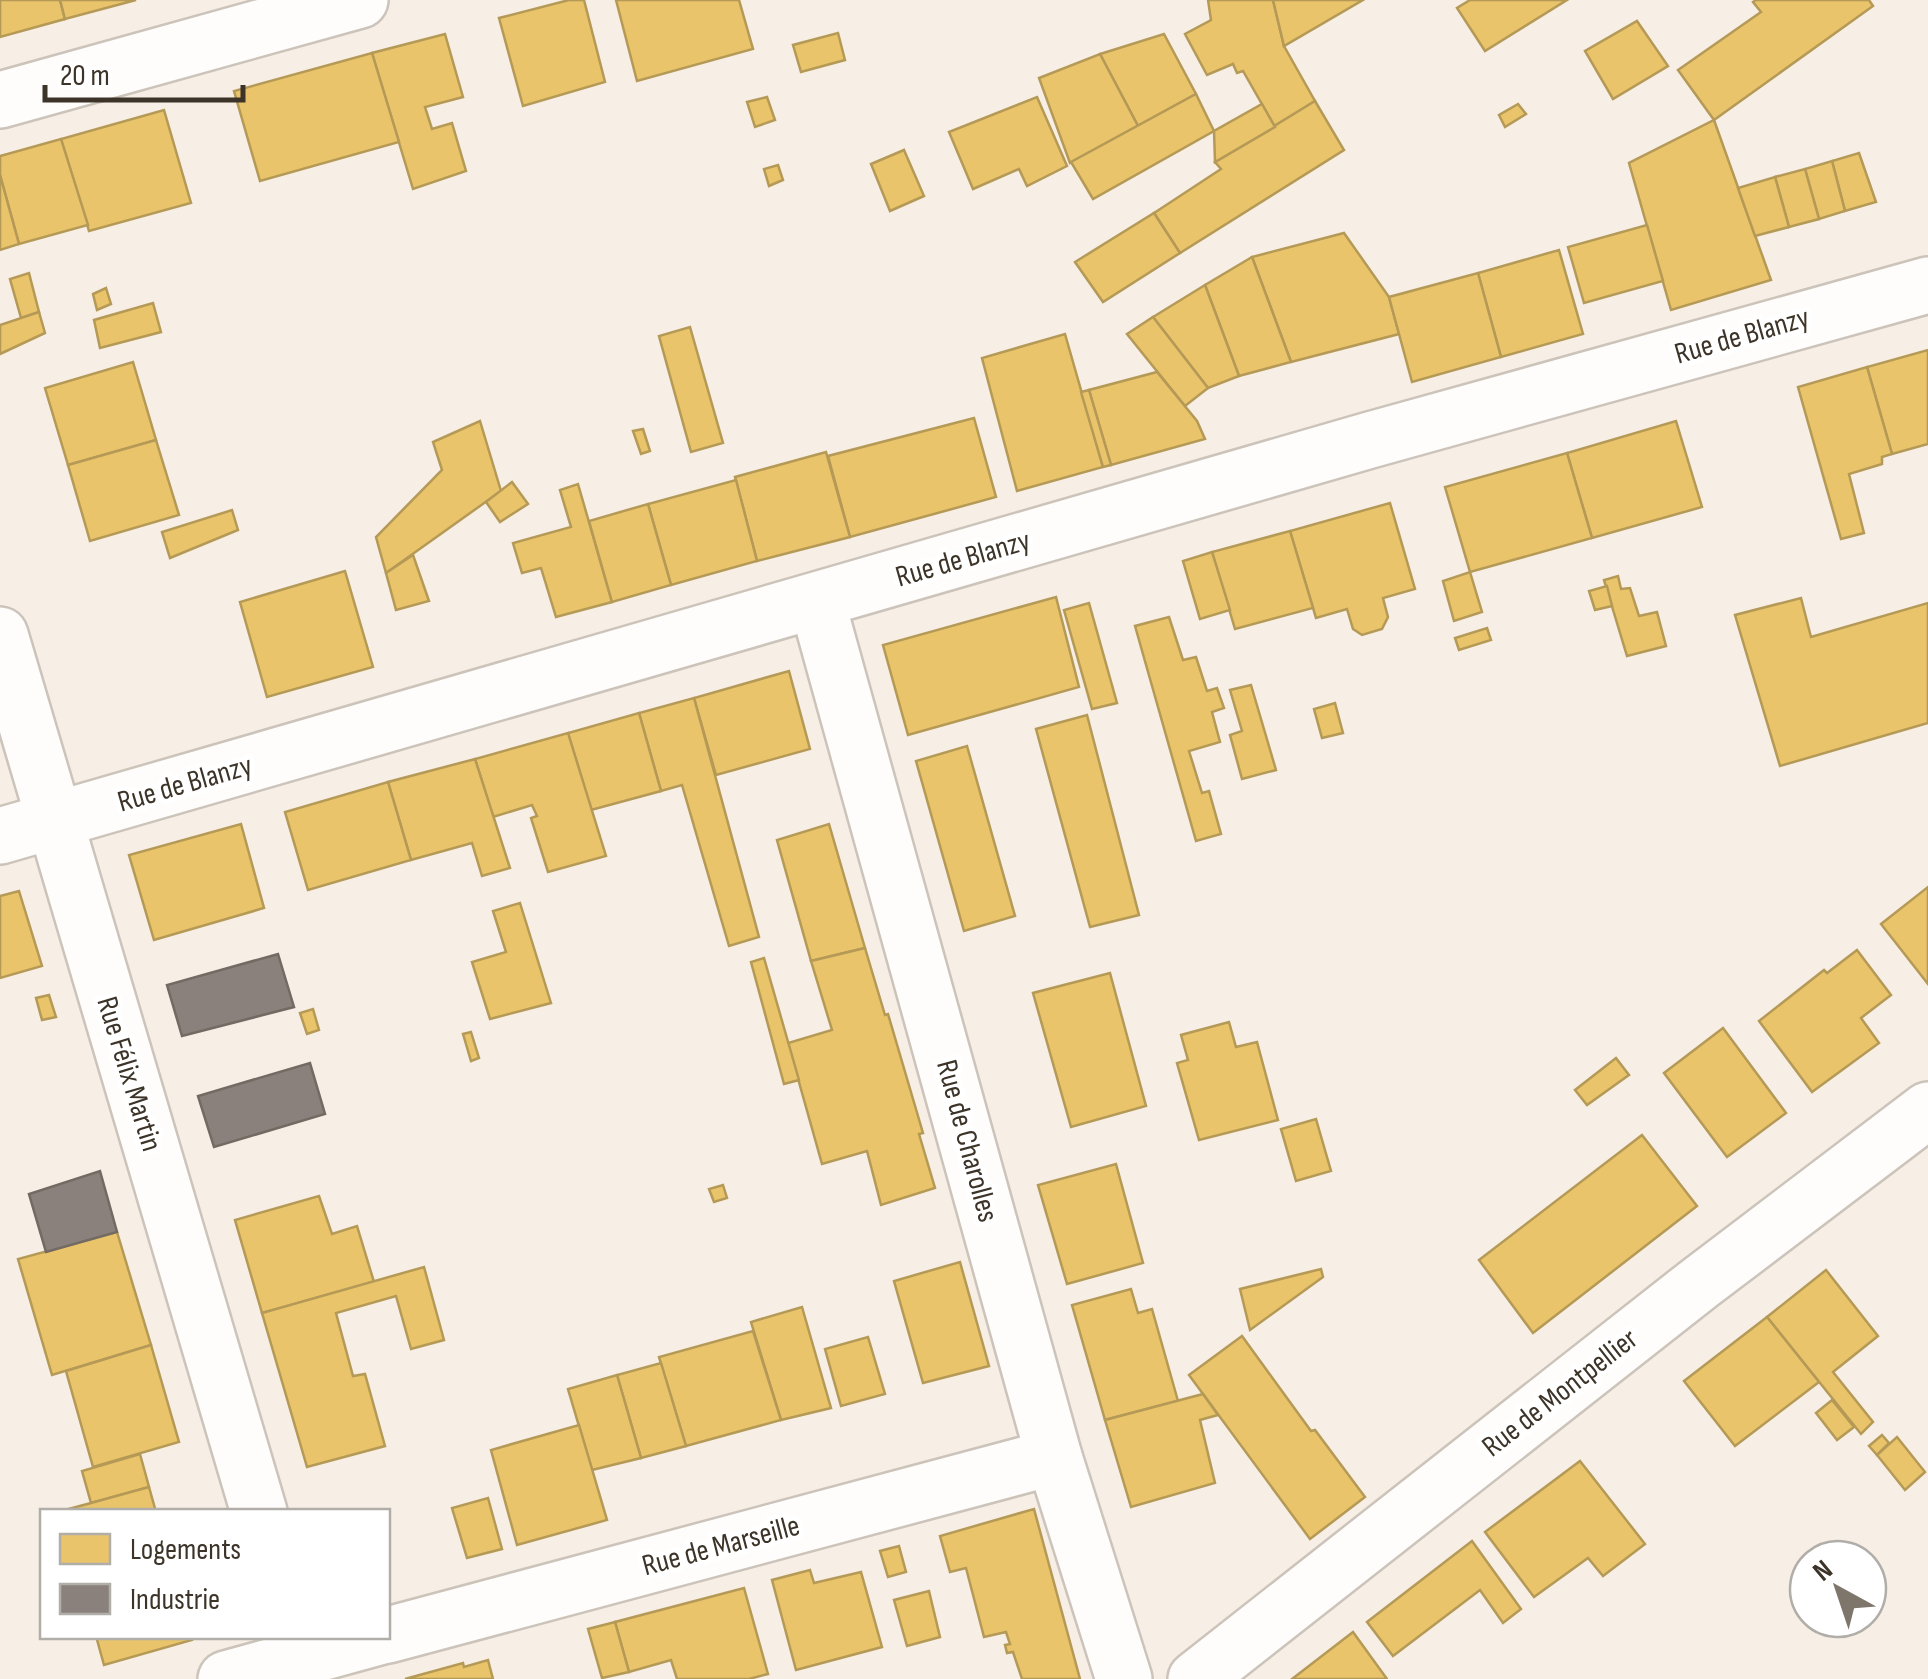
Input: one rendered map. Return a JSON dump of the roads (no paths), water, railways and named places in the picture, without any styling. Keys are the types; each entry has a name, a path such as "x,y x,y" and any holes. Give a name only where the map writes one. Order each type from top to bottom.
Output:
{"street":[{"path":"0,100 360,0"},
{"name":"Rue de Blanzy","path":"0,836 1370,440 1928,285"},
{"name":"Rue de Charolles","path":"818,602 1054,1457 1124,1679"},
{"name":"Rue Félix Martin","path":"0,635 258,1509"},
{"name":"Rue de Montpellier","path":"1196,1679 1700,1283 1928,1110"},
{"name":"Rue de Marseille","path":"390,1635 1054,1457"},
{"name":"Rue de Marseille","path":"226,1679 374,1639"}]}
